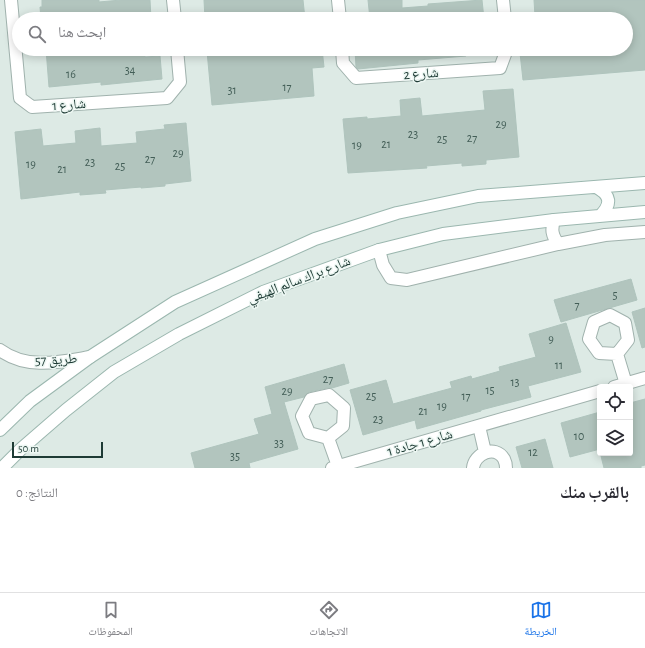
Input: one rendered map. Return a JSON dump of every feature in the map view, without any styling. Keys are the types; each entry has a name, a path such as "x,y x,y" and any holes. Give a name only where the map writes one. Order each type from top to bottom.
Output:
{"main road":[{"name":"شارع 1","path":"11,0 12,12"},
{"path":"173,0 174,12"},
{"path":"338,0 339,12"},
{"path":"503,0 504,12"},
{"name":"شارع 1","path":"16,56 20,98 32,108 167,98 180,82 178,56"},
{"name":"شارع 2","path":"342,56 343,63 356,78 500,68 504,56"},
{"name":"شارع براك سالم الهيفي","path":"0,430 30,401 90,357 175,302 314,238 397,213 478,196 645,183"},
{"path":"596,187 605,192 608,200 607,209 600,216"},
{"name":"شارع براك سالم الهيفي","path":"2,468 21,449 66,410 114,372 179,334 263,292 379,250 443,234 554,220 645,212"},
{"path":"554,220 551,230 553,237 558,244"},
{"path":"379,250 383,265 391,278 406,280 558,244 605,235 645,232"},
{"name":"طريق 57","path":"0,350 9,357 40,363 90,357"},
{"path":"617,354 620,384"},
{"path":"624,384 645,378"},
{"name":"شارع 1 جادة 1","path":"328,438 335,467 597,392"},
{"path":"479,426 486,452"},
{"path":"473,468 473,462 486,452 492,452 504,458 506,468"}],"building":[{"path":"42,0 99,0 99,2 150,0 151,12 40,12 40,7 42,7"},
{"path":"204,0 303,0 304,12 205,12"},
{"path":"368,0 402,0 402,8 428,6 428,4 482,0 483,12 369,12"},
{"path":"534,0 645,0 645,70 523,80 520,56 633,56 633,12 535,12"},
{"path":"47,56 160,56 162,79 101,85 101,82 49,87"},
{"path":"207,56 323,56 324,67 312,68 314,96 212,105"},
{"path":"355,56 466,56 418,60 418,63 358,69 356,67"},
{"path":"513,89 519,157 486,160 486,164 462,166 462,163 426,166 427,168 348,173 343,119 367,117 367,119 401,116 400,100 420,98 422,116 485,110 483,91"},
{"path":"186,123 191,181 165,184 165,186 105,190 106,193 80,195 80,192 21,199 15,132 41,129 43,146 76,143 75,131 100,128 101,146 137,143 136,132 165,129 164,125"},
{"path":"631,279 637,300 561,322 554,300"},
{"path":"645,308 645,347 642,348 632,312"},
{"path":"566,323 581,372 528,386 531,397 417,429 415,420 363,435 350,390 386,380 393,404 452,388 450,382 471,376 472,379 500,371 499,367 536,357 529,334"},
{"path":"344,364 349,383 309,392 304,397 284,402 298,449 249,463 250,468 195,468 191,453 259,434 254,419 272,414 265,387"},
{"path":"645,399 645,465 641,466 641,468 604,468 601,456 633,456 633,402"},
{"path":"597,413 597,450 570,457 561,423"},
{"path":"545,439 553,468 522,468 516,447"}]}
